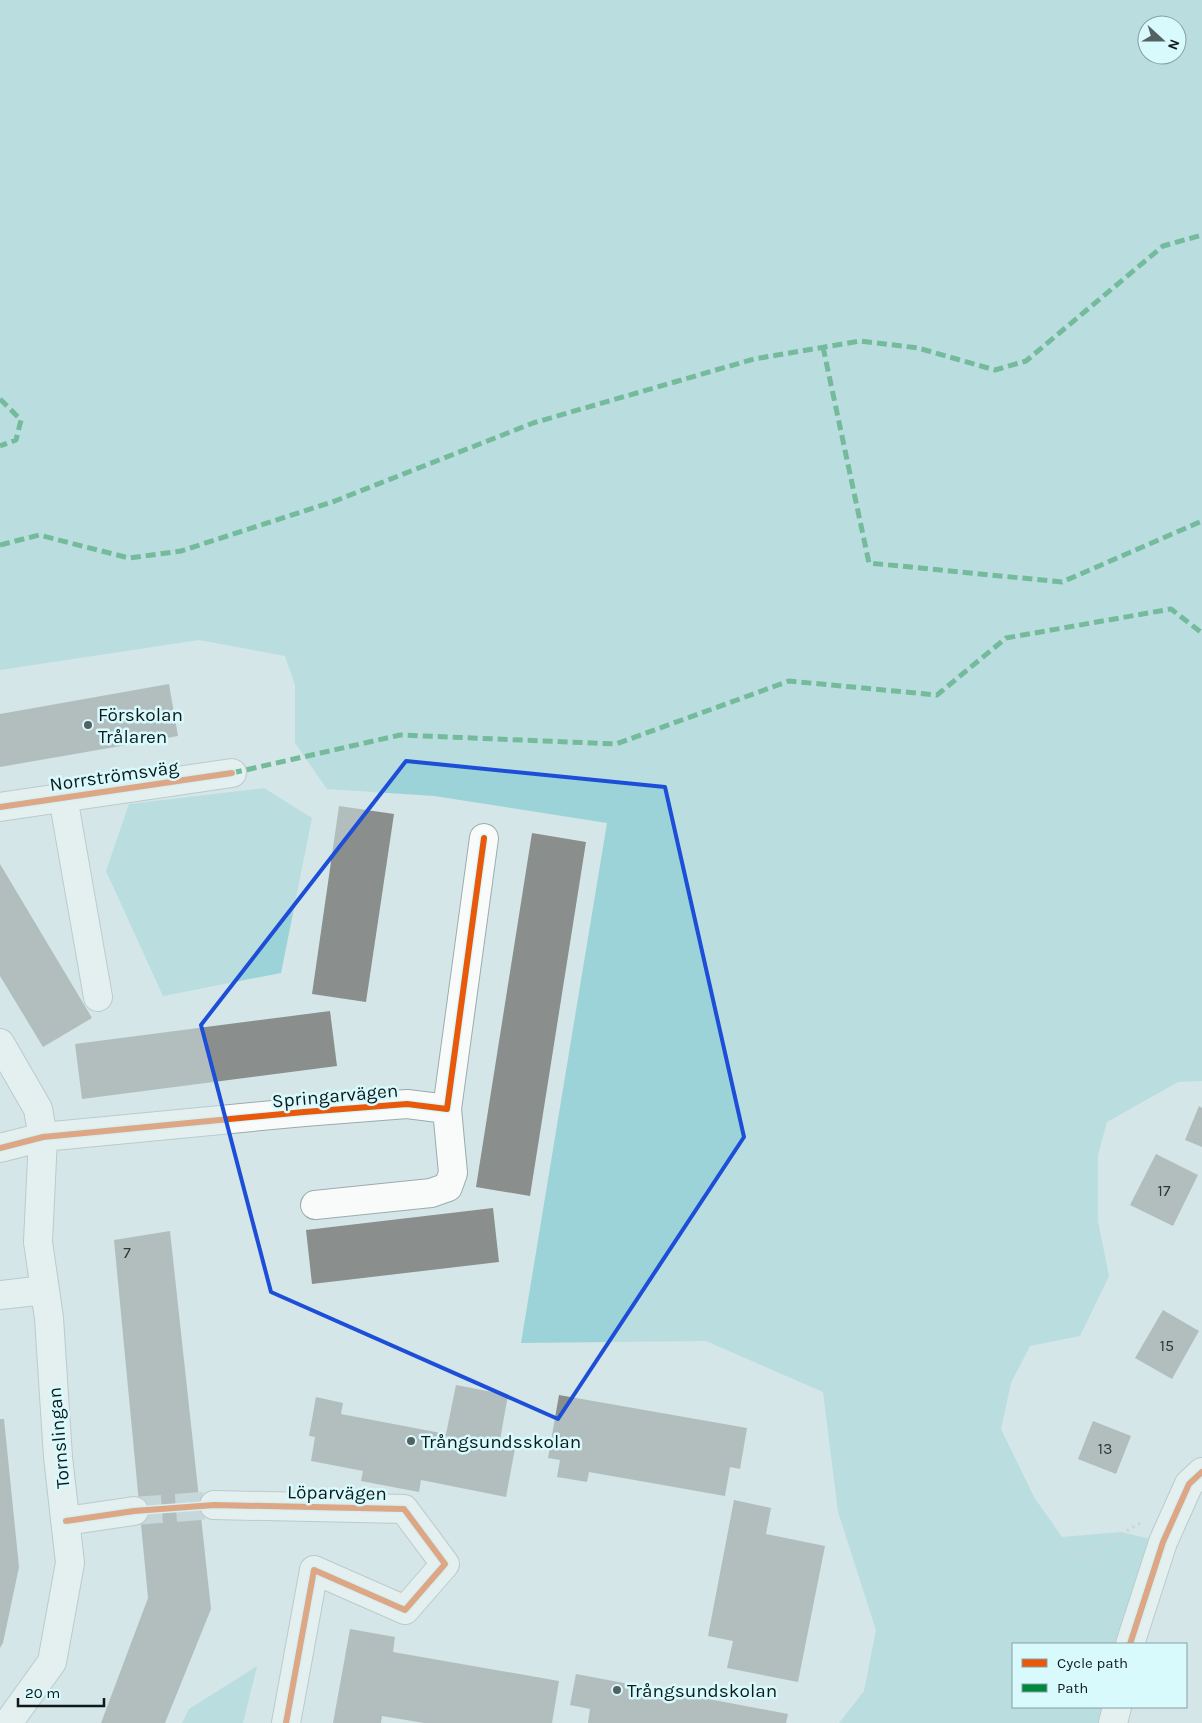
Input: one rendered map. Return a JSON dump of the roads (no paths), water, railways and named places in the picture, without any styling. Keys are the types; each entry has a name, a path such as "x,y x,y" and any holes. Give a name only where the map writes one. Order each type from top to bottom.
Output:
{"street":[{"name":"Norrströmsväg","path":"0,807 232,773"},
{"path":"63,798 98,997"},
{"path":"315,1205 431,1193 448,1187 453,1173 446,1109 484,838"},
{"name":"Tornslingan","path":"0,1043 38,1109 43,1137 38,1242 45,1290 58,1457 70,1563 52,1662 8,1723"},
{"name":"Springarvägen","path":"43,1137 407,1104 446,1109"},
{"path":"0,1148 43,1137"},
{"path":"0,1295 45,1290"},
{"path":"1130,1643 1163,1542 1189,1484 1202,1472"},
{"name":"Löparvägen","path":"214,1505 404,1508 445,1564 405,1610 314,1570 286,1723"},
{"path":"66,1521 134,1511"},
{"path":"1113,1723 1117,1708"}],"tunnel":[{"path":"134,1511 214,1505"}],"place":[{"name":"Förskolan Trålaren","path":"88,725"},
{"name":"Trångsundsskolan","path":"411,1441"},
{"name":"Trångsundskolan","path":"617,1690"}]}
